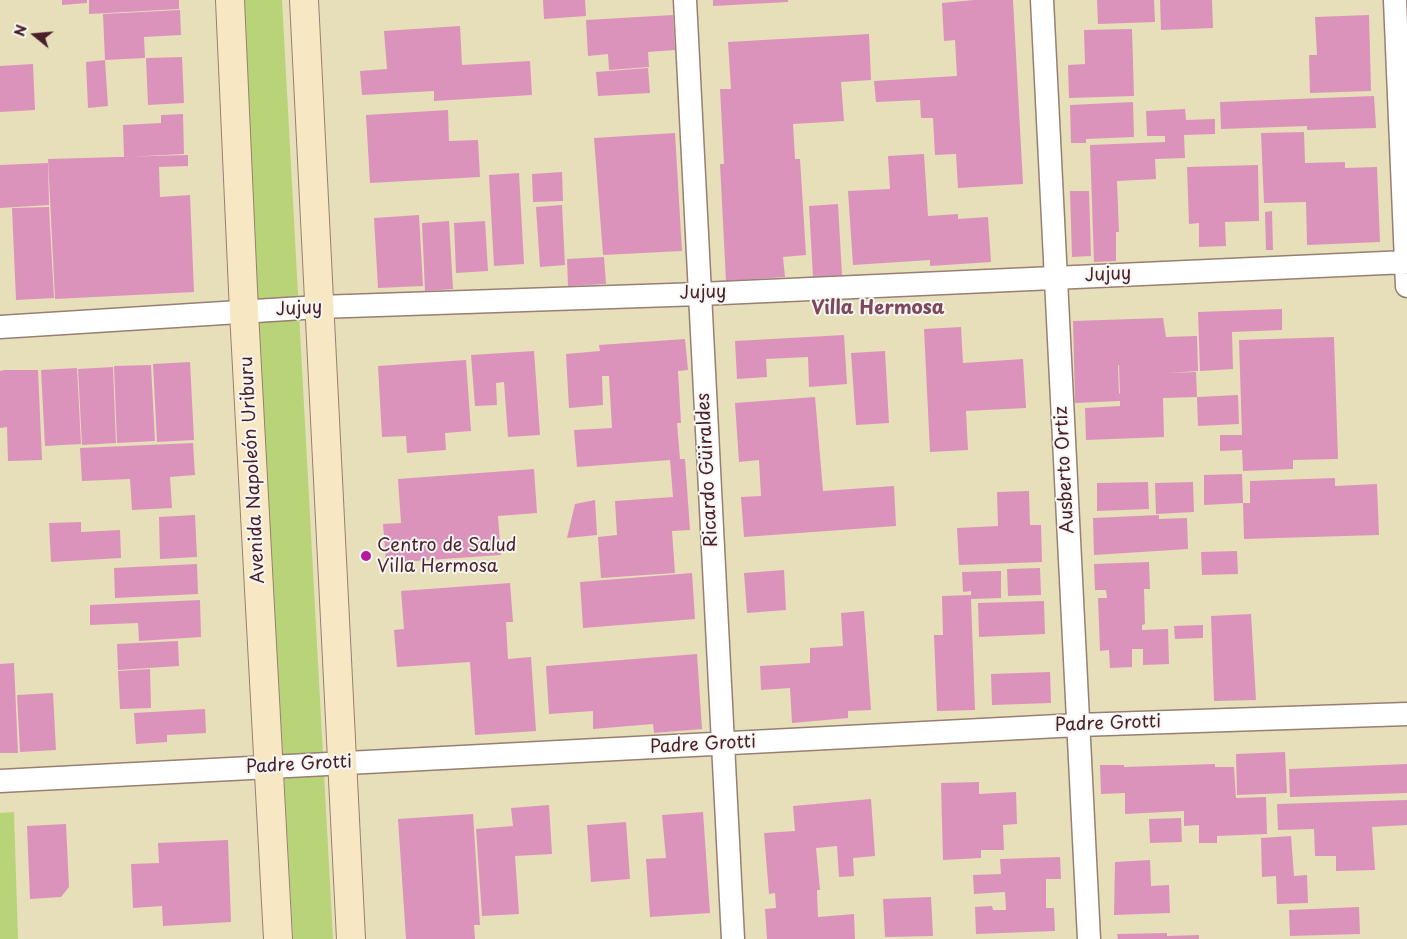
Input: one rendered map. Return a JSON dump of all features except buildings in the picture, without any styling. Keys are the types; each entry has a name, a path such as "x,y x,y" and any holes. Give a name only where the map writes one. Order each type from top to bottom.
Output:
{"main road":[{"name":"Avenida Napoleón Uriburu","path":"230,0 244,312 278,939"},
{"path":"304,0 351,939"}],"street":[{"name":"Ricardo Güiraldes","path":"685,0 733,939"},
{"name":"Ausberto Ortiz","path":"1042,0 1089,939"},
{"path":"1394,0 1407,286"},
{"name":"Jujuy","path":"0,327 319,307 700,294 1406,262"},
{"name":"Padre Grotti","path":"0,781 722,745 1078,724 1407,714"}],"green space":[{"path":"240,0 282,0 333,939 293,939"},
{"path":"14,812 18,939 0,939 0,813"}],"place":[{"name":"Centro de Salud Villa Hermosa","path":"366,556"}],"district":[{"name":"Villa Hermosa","path":"878,309"}]}
